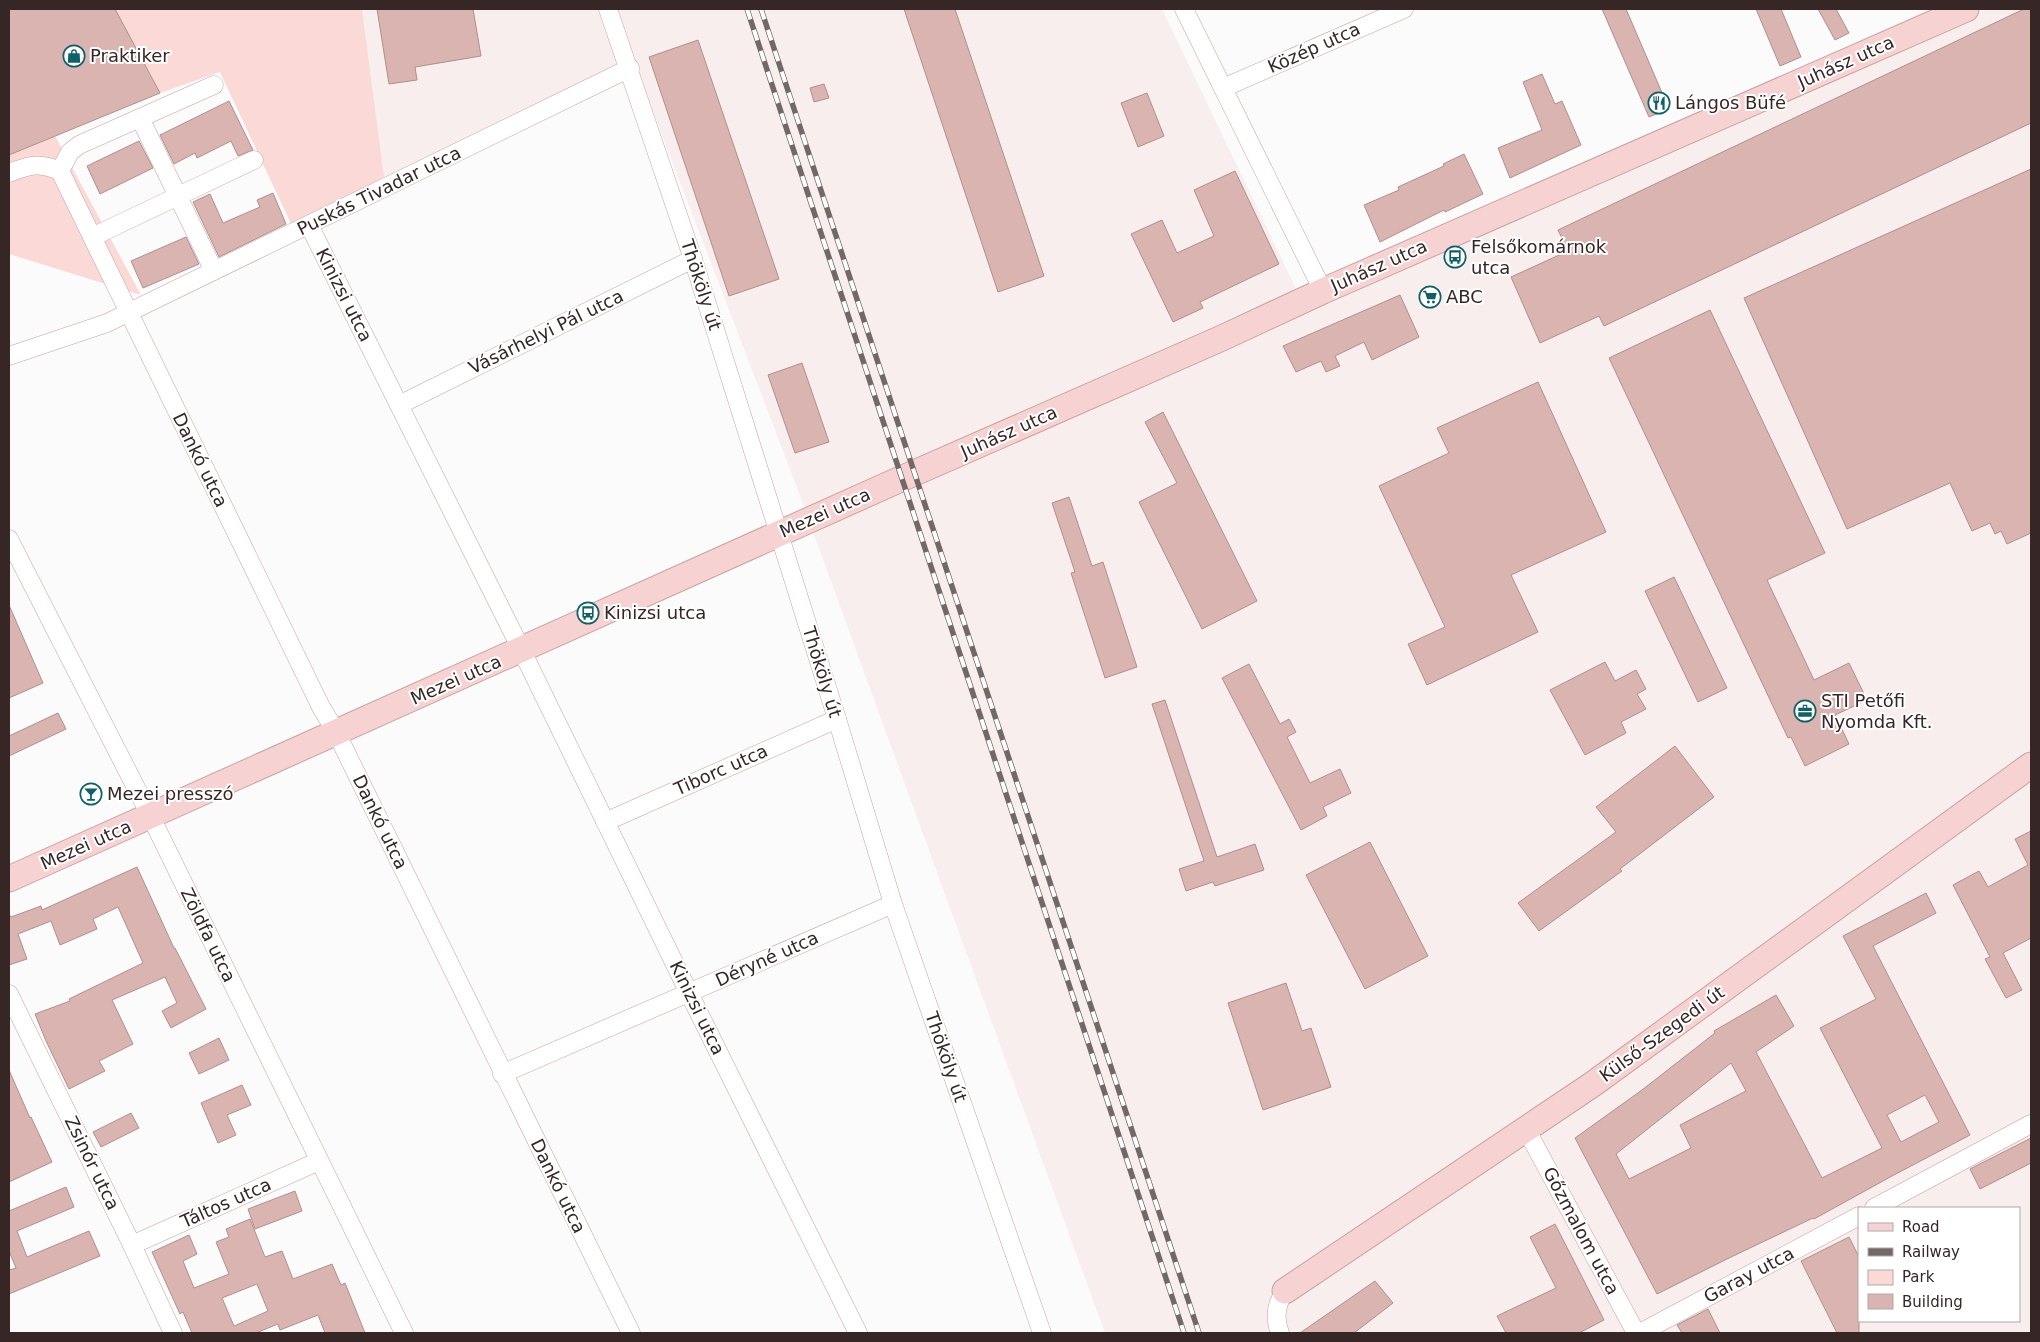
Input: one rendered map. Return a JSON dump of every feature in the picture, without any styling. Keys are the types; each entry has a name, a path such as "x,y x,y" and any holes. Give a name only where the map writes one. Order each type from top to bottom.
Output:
{"street":[{"name":"Thököly út","path":"608,9 630,68 693,259 893,904 1042,1333"},
{"path":"1184,9 1323,291"},
{"name":"Közép utca","path":"1224,88 1404,9"},
{"name":"Juhász utca","path":"903,478 1222,338 1323,291 1966,9"},
{"name":"Puskás Tivadar utca","path":"9,356 107,323 630,68"},
{"path":"9,173 24,167 40,164 60,171 70,152 79,144 214,85"},
{"path":"140,118 214,271"},
{"path":"92,237 254,160"},
{"name":"Dankó utca","path":"60,171 321,707 336,732 502,1074 631,1333"},
{"name":"Kinizsi utca","path":"309,225 522,651 689,994 858,1333"},
{"name":"Vásárhelyi Pál utca","path":"399,405 693,259"},
{"name":"Mezei utca","path":"9,879 151,817 336,732 522,651 903,478"},
{"name":"Zöldfa utca","path":"9,538 151,817 404,1333"},
{"name":"Tiborc utca","path":"605,822 837,719"},
{"name":"Külső-Szegedi út","path":"1285,1291 1593,1084 2031,765"},
{"name":"Déryné utca","path":"502,1074 893,904"},
{"name":"Zsinór utca","path":"9,994 173,1333"},
{"path":"1876,1207 2031,1124"},
{"name":"Gőzmalom utca","path":"1526,1129 1638,1333"},
{"name":"Táltos utca","path":"132,1245 320,1161"},
{"name":"Garay utca","path":"1638,1333 1858,1217"},
{"path":"1280,1333 1277,1318 1278,1302 1285,1291"}],"shaded area":[{"path":"362,9 1162,9 1300,297 1929,9 2031,9 2031,1333 1105,1333 793,477 636,67 384,177"}],"green space":[{"path":"115,9 362,9 384,177 293,228 220,72 160,93"},
{"path":"55,136 141,295 9,254 9,155"}],"building":[{"name":"Praktiker","path":"9,9 115,9 160,93 9,155"},
{"path":"377,9 473,9 481,56 415,67 417,80 389,84"},
{"path":"904,9 955,9 1044,276 998,292"},
{"path":"1602,9 1626,9 1669,109 1649,117"},
{"path":"1756,9 1781,9 1801,57 1780,66"},
{"path":"1818,9 1836,9 1849,33 1835,40"},
{"path":"2024,9 2031,9 2031,123 1604,326 1599,316 1540,343 1511,277 1568,251 1558,230"},
{"path":"698,40 779,279 729,296 649,57"},
{"path":"1542,74 1555,104 1562,101 1581,145 1510,178 1498,148 1542,130 1523,82"},
{"path":"824,84 829,98 814,102 810,88"},
{"path":"1147,93 1164,136 1138,147 1121,103"},
{"path":"229,101 253,150 238,156 231,141 197,158 195,153 174,164 160,135"},
{"path":"139,141 153,168 100,194 87,166"},
{"path":"1464,154 1483,194 1445,212 1444,210 1380,242 1364,205 1399,190 1398,187 1444,166 1443,164"},
{"path":"2031,169 2031,533 2007,544 2001,531 1995,534 1990,523 1972,531 1950,483 1847,529 1744,298"},
{"path":"1235,171 1279,264 1200,302 1203,308 1173,322 1131,234 1162,220 1177,253 1214,236 1194,190"},
{"path":"273,193 286,224 219,257 193,202 210,194 223,223 260,207 257,200"},
{"path":"186,237 199,264 143,288 131,261"},
{"path":"1400,295 1419,337 1372,360 1364,342 1335,356 1340,366 1326,372 1321,361 1296,372 1283,346"},
{"path":"1710,310 1825,553 1767,580 1814,680 1849,663 1867,700 1835,715 1849,744 1805,766 1791,737 1788,738 1609,358"},
{"path":"802,363 829,442 795,453 768,375"},
{"path":"1538,382 1606,532 1511,575 1538,632 1427,685 1408,644 1445,627 1379,486 1449,453 1437,428"},
{"path":"1163,412 1257,601 1202,629 1139,502 1177,483 1145,422"},
{"path":"1069,497 1092,566 1103,562 1137,667 1105,678 1071,573 1075,572 1052,503"},
{"path":"1674,577 1727,688 1698,702 1645,591"},
{"path":"9,605 43,683 9,698"},
{"path":"1605,662 1615,681 1636,670 1646,689 1637,694 1646,709 1621,722 1626,733 1585,755 1550,690"},
{"path":"1249,664 1280,724 1289,719 1296,732 1287,737 1310,783 1340,769 1351,793 1323,807 1327,816 1301,830 1222,678"},
{"path":"1165,700 1217,857 1255,844 1264,870 1215,886 1213,882 1186,891 1179,869 1204,861 1152,704"},
{"path":"58,713 66,729 9,756 9,736"},
{"path":"1675,746 1714,797 1620,869 1622,871 1539,931 1518,903 1616,832 1596,807"},
{"path":"2031,831 2031,938 2003,953 2022,990 2006,998 1985,959 1990,957 1953,885 1979,871 1988,887 2028,865 2015,839"},
{"path":"1370,842 1428,956 1365,989 1306,875"},
{"path":"137,867 174,948 206,1009 171,1028 162,1011 177,1003 165,977 112,1000 133,1044 99,1061 105,1071 69,1089 35,1014 70,1001 69,999 143,963 118,907 93,919 97,929 60,945 51,921 18,934 27,959 9,965 9,914 11,917 41,906 42,910"},
{"path":"1926,893 1936,913 1873,946 1970,1135 1814,1219 1657,1294 1575,1138 1642,1090 1715,1033 1714,1031 1776,995 1794,1026 1756,1052 1822,1178 1882,1148 1820,1028 1876,999 1843,936","holes":["1731,1063 1746,1091 1680,1125 1691,1148 1629,1179 1616,1154","1925,1095 1939,1122 1901,1142 1887,1115"]},
{"path":"1286,983 1302,1031 1311,1028 1331,1087 1263,1110 1228,1003"},
{"path":"219,1038 229,1060 199,1074 189,1053"},
{"path":"9,1070 52,1162 9,1182"},
{"path":"242,1085 251,1105 227,1115 236,1135 218,1143 201,1103"},
{"path":"131,1113 139,1128 101,1147 93,1132"},
{"path":"2031,1138 2031,1163 1980,1189 1970,1169"},
{"path":"66,1187 74,1207 17,1231 27,1257 89,1231 100,1256 9,1294 9,1270 16,1268 9,1251 9,1211"},
{"path":"295,1191 302,1211 255,1229 248,1209"},
{"path":"250,1219 265,1257 282,1251 293,1279 332,1264 341,1285 345,1283 365,1333 325,1333 318,1315 280,1330 278,1324 256,1333 192,1333 183,1312 180,1314 152,1252 189,1235 197,1254 183,1261 194,1288 229,1274 216,1242 229,1237 226,1229","holes":["257,1284 268,1311 234,1326 222,1298"]},
{"path":"1555,1224 1604,1320 1579,1333 1506,1333 1497,1316 1556,1288 1530,1237"},
{"path":"1849,1237 1858,1255 1859,1333 1837,1333 1801,1261"},
{"path":"1375,1281 1393,1303 1354,1333 1300,1333"},
{"path":"1708,1309 1720,1333 1682,1333 1677,1325"}],"railway":[{"path":"747,9 1184,1333"},
{"path":"761,9 1199,1333"}],"place":[{"name":"Praktiker","path":"74,56"},
{"name":"Lángos Büfé","path":"1659,103"},
{"name":"Felsőkomárnok utca","path":"1455,257"},
{"name":"ABC","path":"1430,297"},
{"name":"Kinizsi utca","path":"588,613"},
{"name":"STI Petőfi Nyomda Kft.","path":"1805,711"},
{"name":"Mezei presszó","path":"91,794"}]}
